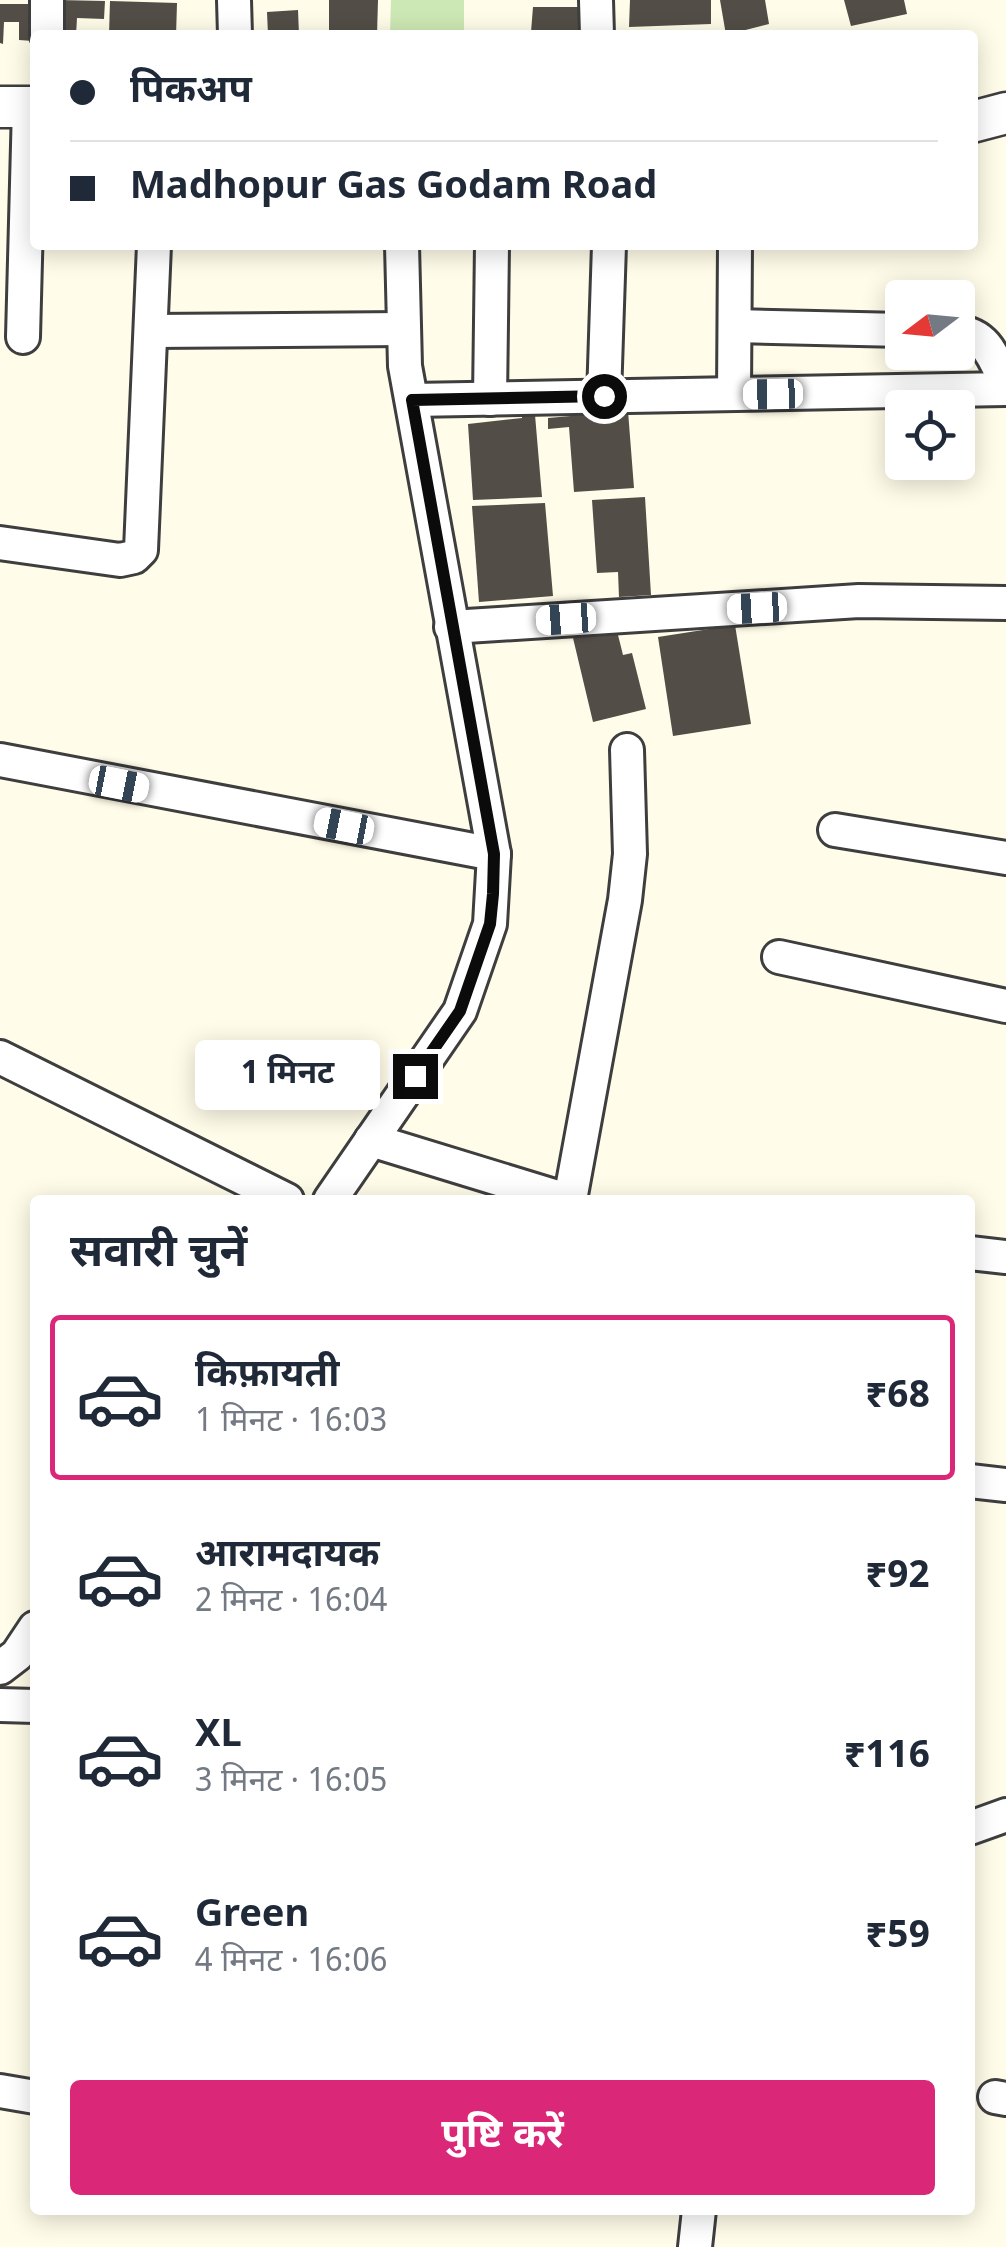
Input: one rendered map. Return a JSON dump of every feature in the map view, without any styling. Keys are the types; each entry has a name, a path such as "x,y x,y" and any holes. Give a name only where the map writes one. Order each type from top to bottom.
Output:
{"street":[{"path":"47,0 47,30"},
{"path":"234,0 236,30"},
{"path":"596,0 596,30"},
{"path":"21,107 23,337"},
{"path":"978,120 1006,113"},
{"path":"0,543 120,560 134,557 141,550 154,250"},
{"path":"333,1195 460,1011 490,924 493,894 494,854 405,366 402,250"},
{"path":"490,399 492,250"},
{"path":"604,396 609,250"},
{"path":"734,394 735,250"},
{"path":"735,326 885,330"},
{"path":"151,331 404,329"},
{"path":"412,400 1006,386 988,346 975,336"},
{"path":"452,626 859,601 1006,603"},
{"path":"570,1195 630,854 626,750"},
{"path":"0,760 494,854"},
{"path":"835,830 1006,858"},
{"path":"779,957 1006,1006"},
{"path":"0,1057 276,1195"},
{"path":"371,1140 552,1195"},
{"path":"975,1253 1006,1256"},
{"path":"975,1481 1006,1484"},
{"path":"0,1668 17,1655 30,1636"},
{"path":"0,1705 30,1706"},
{"path":"975,1826 1006,1815"},
{"path":"0,2091 30,2096"},
{"path":"695,2247 698,2215"}],"green space":[{"path":"391,0 464,0 464,30 390,30"}],"building":[{"path":"58,0 105,1 104,19 77,18 76,30 57,30"},
{"path":"329,0 378,0 377,30 329,30"},
{"path":"630,0 711,0 711,24 629,27"},
{"path":"720,0 765,0 769,24 725,30"},
{"path":"844,0 904,0 907,14 851,26"},
{"path":"110,1 177,3 176,30 109,30"},
{"path":"0,4 34,4 30,41 19,40 19,22 4,22 3,44"},
{"path":"533,7 579,7 580,30 531,30"},
{"path":"298,10 299,30 268,30 267,12"},
{"path":"534,403 542,497 473,500 468,424 522,418 521,404"},
{"path":"628,411 634,488 574,492 569,427 548,429 548,418"},
{"path":"645,497 651,595 619,597 618,572 597,573 592,500"},
{"path":"545,503 553,596 479,602 472,506"},
{"path":"735,625 751,724 673,736 658,637"},
{"path":"616,627 623,655 632,653 646,709 593,722 573,638"}],"route":[{"path":"415,1076 460,1011 490,924 494,854 412,400 604,396"}]}
